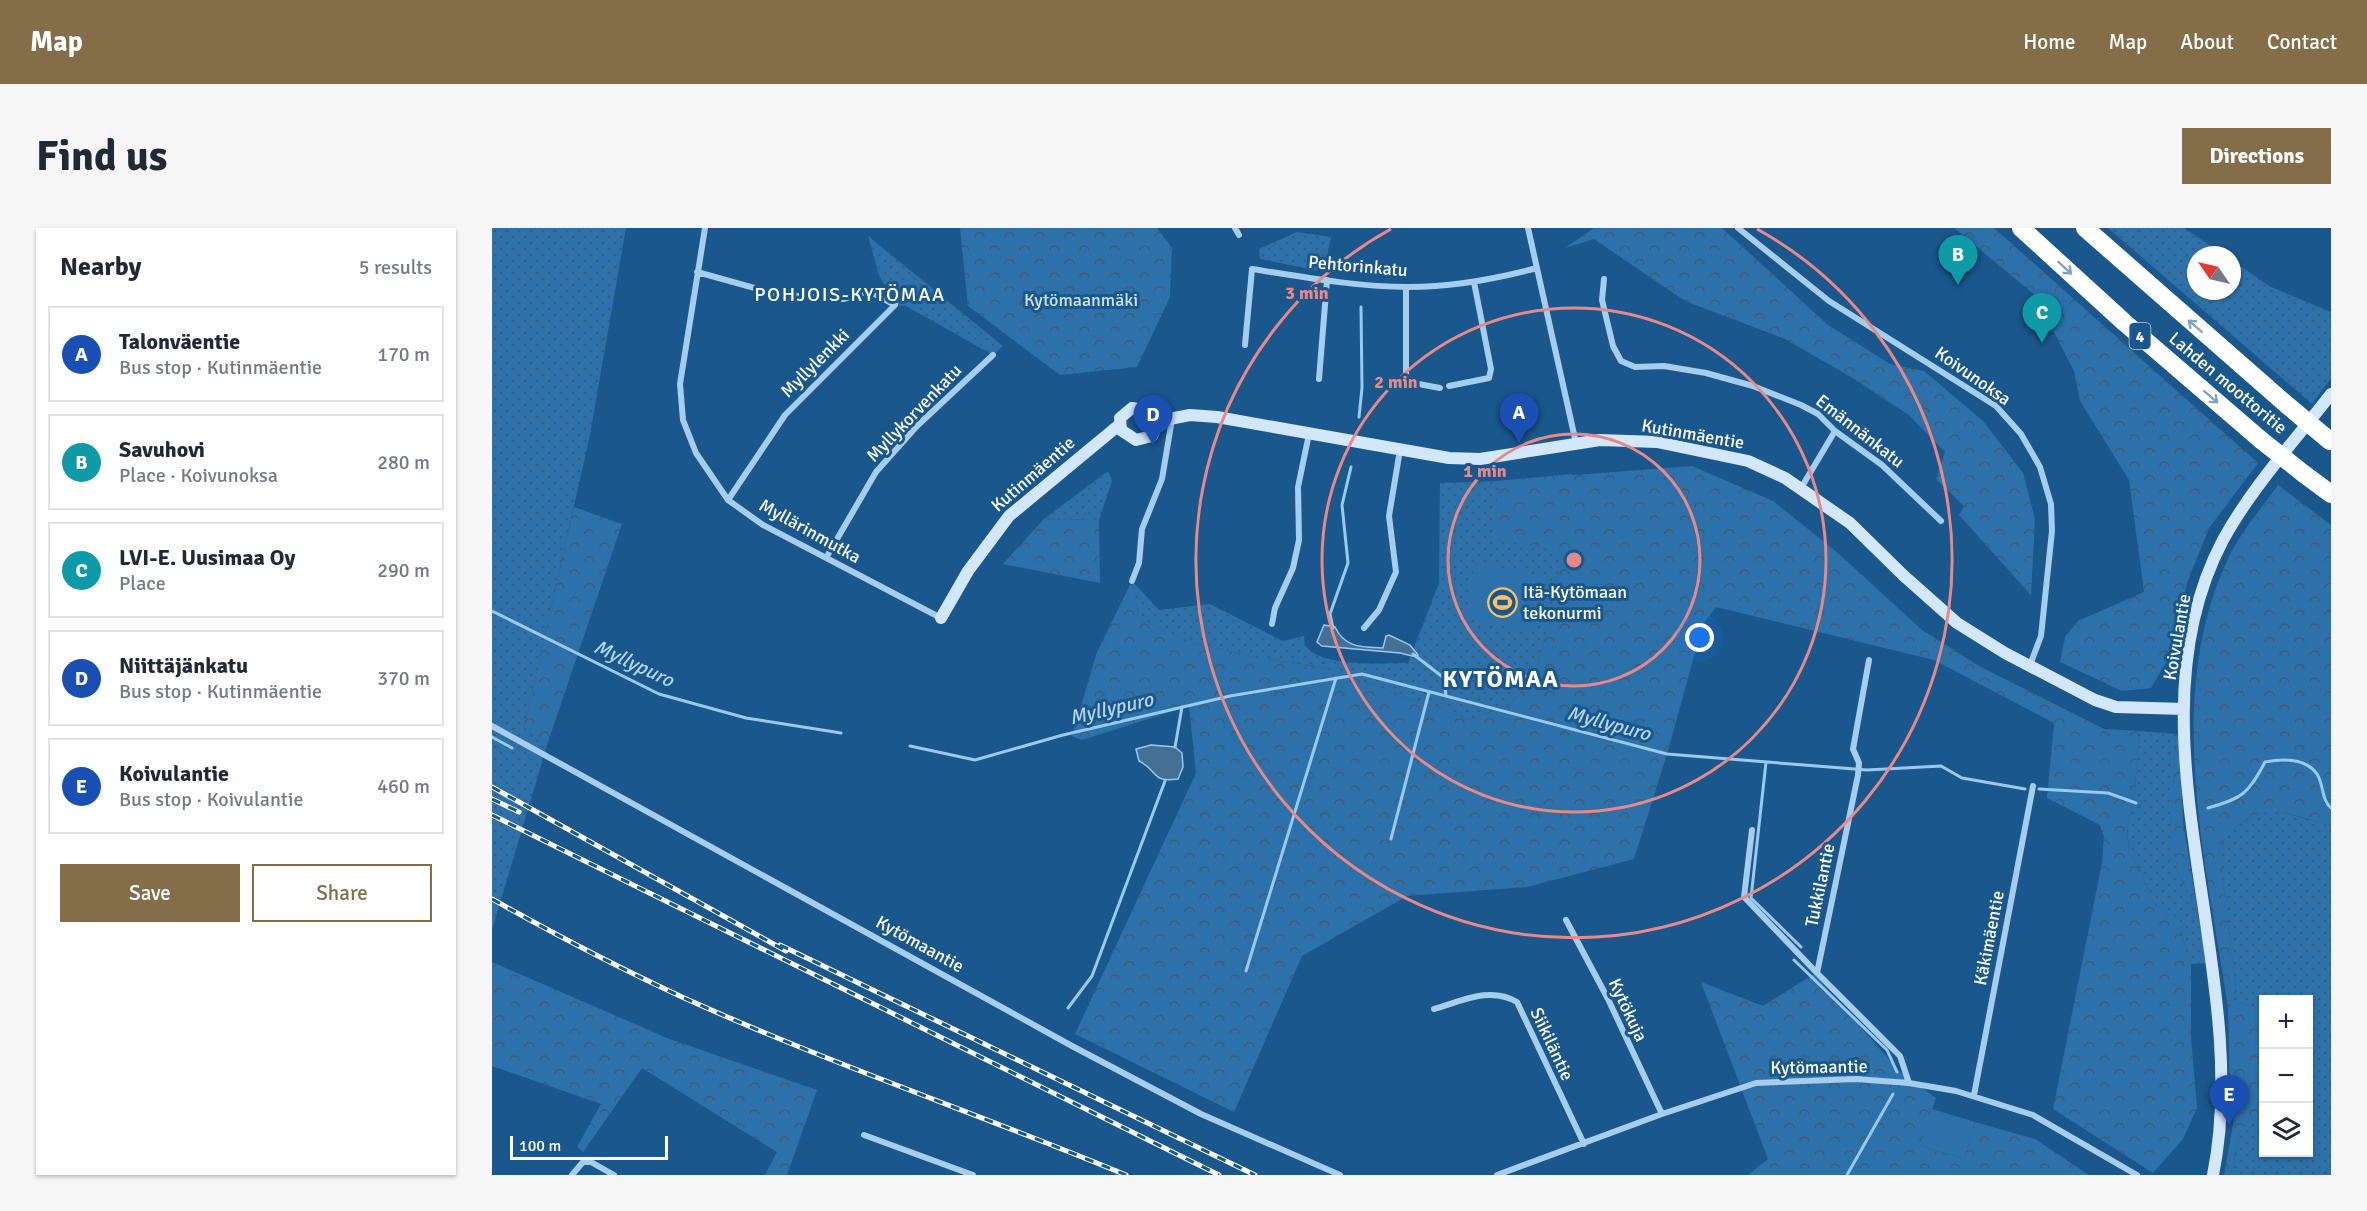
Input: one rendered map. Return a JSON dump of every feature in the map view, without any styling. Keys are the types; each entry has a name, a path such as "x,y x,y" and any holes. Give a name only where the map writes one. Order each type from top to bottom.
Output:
{"highway":[{"name":"Lahden moottoritie","path":"2021,228 2125,323 2262,440 2331,494"},
{"name":"Lahden moottoritie","path":"2085,228 2330,441"}],"street":[{"name":"Myllärinmutka","path":"705,228 680,384 684,420 696,453 729,500 763,525 941,618"},
{"path":"1235,228 1239,236"},
{"path":"1528,228 1576,443"},
{"name":"Koivunoksa","path":"1738,228 1829,301 1996,406 2021,434 2040,467 2051,504 2052,531 2041,636 2030,665"},
{"name":"Pehtorinkatu","path":"1245,345 1252,269 1327,280 1406,287 1474,282 1537,268"},
{"name":"Myllylenkki","path":"697,272 780,295 844,299 869,291 895,305 784,415 729,500"},
{"name":"Emännänkatu","path":"1604,279 1602,300 1613,346 1621,361 1635,367 1664,366 1706,373 1753,386 1801,405 1818,414 1835,431 1882,465 1941,521"},
{"path":"1319,379 1327,280"},
{"path":"1449,387 1489,378 1491,369 1474,282"},
{"path":"1406,287 1406,377 1408,382 1418,386 1440,388"},
{"name":"Myllykorvenkatu","path":"826,558 876,472 917,426 993,355"},
{"name":"Koivulantie","path":"2213,1175 2222,1098 2219,1007 2190,817 2184,710 2193,631 2201,597 2223,540 2265,475 2331,394"},
{"name":"Kutinmäentie","path":"941,618 968,571 1009,516 1119,425 1123,414 1132,408 1144,410 1159,421 1190,415 1217,417 1400,450 1480,459 1576,443 1657,442 1748,461 1801,488 1856,528 1903,576 1957,623 2094,700 2116,707 2184,710"},
{"path":"1132,581 1138,563 1142,529 1162,479 1172,418"},
{"path":"1119,425 1131,438 1142,440 1156,432 1159,421"},
{"path":"1801,488 1835,431"},
{"path":"1272,624 1275,608 1293,568 1299,540 1298,488 1309,434"},
{"path":"1364,628 1379,610 1396,572 1389,516 1400,450"},
{"name":"Tukkilantie","path":"1817,973 1858,775 1859,763 1853,749 1869,660"},
{"name":"Kytömaantie","path":"492,726 1102,1062 1201,1114 1340,1175"},
{"name":"Käkimäentie","path":"1974,1095 2033,786"},
{"path":"1752,830 1744,897 1900,1056 1909,1083"},
{"name":"Kytökuja","path":"1566,920 1608,999 1662,1114"},
{"name":"Siikiläntie","path":"1434,1008 1490,993 1505,995 1516,1002 1584,1143"},
{"name":"Kytömaantie","path":"1497,1175 1662,1114 1756,1083 1836,1079 1909,1083 1974,1095 2033,1114 2137,1175"},
{"path":"864,1135 973,1175"},
{"path":"572,1175 583,1162 591,1162 614,1175"}],"green space":[{"path":"492,228 626,228 590,435 524,728 548,742 492,930"},
{"name":"Kytömaanmäki","path":"960,228 1157,228 1172,248 1170,297 1137,367 1060,375 968,306"},
{"path":"1594,228 1722,228 1828,325 1890,364 1924,371 1983,421 2023,473 2035,519 2031,595 1959,515 1964,506 1936,479 1945,452 1909,415 1851,377 1785,339 1685,301 1594,239 1565,248"},
{"path":"1954,228 1994,228 2258,463 2209,528 2187,583 2173,651 2151,688 2122,691 2060,662 2065,637 2078,621 2144,592 2129,480 2080,401 2074,371 2035,295"},
{"path":"2108,228 2184,228 2211,246 2187,246 2187,296"},
{"path":"1297,232 1331,237 1324,272 1260,259 1259,249"},
{"path":"868,236 1003,346 993,355 906,306 895,305 879,275"},
{"path":"2241,266 2269,286 2331,312 2331,378 2312,404 2191,300 2241,300"},
{"path":"1692,466 1773,501 1839,554 1922,630 1979,666 2104,729 2139,731 2135,791 2127,829 2129,853 2142,873 2149,896 2180,930 2191,964 2191,1038 2197,1108 2183,1139 2153,1173 2053,1109 2102,863 2104,837 2100,825 2047,798 2054,723 1934,660 1716,607 1703,624 1667,754 1634,859 1527,887 1407,896 1302,956 1234,1112 1075,1034 1196,773 1189,706 1082,740 1072,736 1097,652 1132,581 1139,619 1194,643 1259,658 1323,667 1470,720 1510,704 1534,678 1549,624 1562,552 1495,539 1498,481"},
{"path":"1108,471 1112,481 1099,520 1044,519"},
{"path":"1572,474 1560,566 1549,624 1534,678 1510,704 1470,720 1323,667 1259,658 1194,643 1139,619 1132,581 1159,610 1210,604 1283,641 1304,636 1305,645 1324,658 1352,663 1408,663 1439,583 1440,483 1498,481"},
{"path":"2278,485 2331,525 2331,826 2297,816 2275,812 2264,813 2242,822 2223,841 2219,850 2237,997 2227,1001 2201,836 2194,723 2197,667 2208,613 2227,561 2244,531"},
{"path":"574,507 622,524 548,742 524,728"},
{"path":"1044,519 1099,520 1100,583 1003,564"},
{"name":"Itä-Kytömaan tekonurmi","path":"1475,563 1542,576 1531,632 1465,618"},
{"path":"2139,731 2176,734 2171,828 2178,873 2198,913 2207,963 2191,964 2180,930 2149,896 2142,873 2129,853 2127,829 2135,791"},
{"path":"2176,734 2180,740 2183,822 2198,913 2178,873 2171,828"},
{"path":"2278,811 2331,826 2331,1175 2231,1175 2240,1133 2250,1117 2259,1115 2259,1157 2313,1157 2313,995 2259,995 2259,1009 2241,1003 2228,1008 2227,1001 2237,997 2219,850 2226,834 2255,813"},
{"path":"492,962 667,1038 817,1090 787,1175 765,1175 777,1152 642,1068 583,1152 577,1147 601,1104 492,1066"},
{"path":"1814,974 1900,1072 1936,1098 1921,1146 1964,1159 1975,1122 2035,1139 2089,1175 1748,1175 1768,1159 1701,982 1763,1006"},
{"path":"2241,1003 2259,1009 2259,1115 2250,1117 2240,1133 2231,1175 2224,1175 2234,1119 2230,1096 2228,1008"},
{"path":"1932,1109 1975,1122 1964,1159 1921,1146"}],"shaded area":[{"path":"1324,625 1335,627 1344,639 1354,645 1383,648 1386,636 1389,635 1410,645 1418,655 1416,657 1400,653 1322,646 1317,642"},
{"path":"1151,745 1175,747 1182,753 1183,767 1178,779 1159,778 1139,761 1136,749"}],"waterway":[{"path":"1359,417 1362,388 1361,307"},
{"path":"1333,628 1330,614 1348,563 1342,505 1351,467"},
{"name":"Myllypuro","path":"492,611 659,694 746,718 841,733"},
{"path":"1413,654 1444,678 1446,696"},
{"name":"Myllypuro","path":"910,746 975,760 1063,735 1230,696 1362,674 1667,754 1867,770 1941,766 1962,778 2025,789"},
{"path":"1246,971 1336,678"},
{"path":"1391,839 1429,692"},
{"path":"1175,747 1182,707"},
{"path":"492,737 512,748"},
{"name":"Myllypuro","path":"2208,808 2229,801 2243,793 2254,781 2265,762 2278,760 2292,760 2312,768 2319,778 2331,808"},
{"path":"1766,762 1751,898 1801,947"},
{"path":"1068,1008 1092,976 1165,781"},
{"name":"Myllypuro","path":"2039,789 2108,793 2136,803"},
{"path":"1794,960 1887,1050 1897,1072"},
{"path":"1847,1175 1893,1094"}],"railway":[{"path":"492,787 786,951"},
{"path":"492,799 519,812"},
{"path":"492,815 1219,1175"},
{"path":"492,899 610,962 737,1021 1126,1175"},
{"path":"780,945 1255,1175"}],"place":[{"name":"Savuhovi","path":"1958,285"},
{"name":"LVI-E. Uusimaa Oy","path":"2042,343"},
{"name":"Talonväentie","path":"1519,443"},
{"name":"Niittäjänkatu","path":"1153,445"},
{"name":"Itä-Kytömaan tekonurmi","path":"1502,602"},
{"name":"Koivulantie","path":"2229,1125"}],"district":[{"name":"POHJOIS-KYTÖMAA","path":"850,294"},
{"name":"KYTÖMAA","path":"1501,679"}]}
